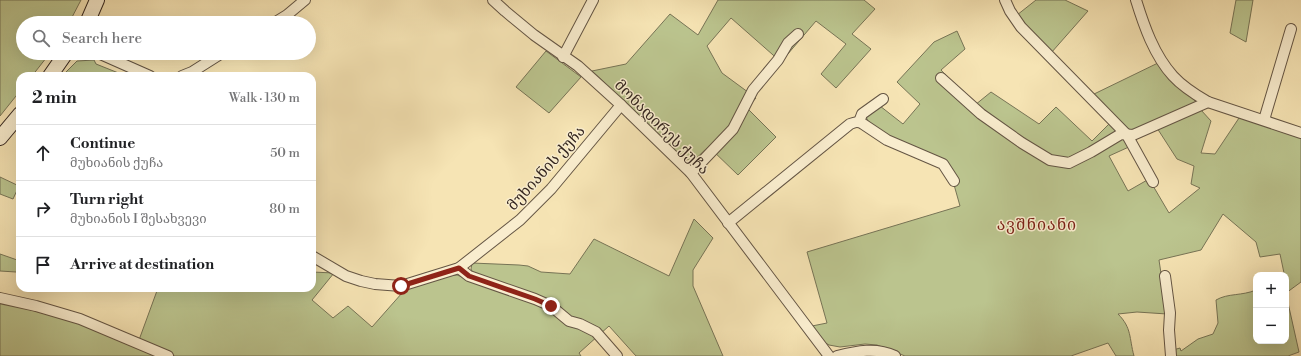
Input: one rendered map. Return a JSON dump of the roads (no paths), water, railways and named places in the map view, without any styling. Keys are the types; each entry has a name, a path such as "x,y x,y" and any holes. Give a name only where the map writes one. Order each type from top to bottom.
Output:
{"main road":[{"path":"90,16 97,0"},
{"path":"53,72 61,60"},
{"path":"0,138 16,119"}],"street":[{"path":"285,16 305,0"},
{"name":"მონადირეს ქუჩა","path":"493,0 504,11 534,35 578,66 621,105 691,173 829,356"},
{"path":"563,56 593,0"},
{"path":"1005,0 1010,11 1022,27 1127,135 1153,182"},
{"path":"1136,0 1143,23 1159,56 1173,76 1196,95 1208,102 1301,133"},
{"path":"1264,120 1291,29"},
{"path":"691,173 733,129 753,90 778,60 788,43 798,34"},
{"path":"114,60 141,72"},
{"path":"192,72 211,60"},
{"path":"941,78 981,114 1022,143 1050,160 1069,163 1121,134 1133,135 1208,102"},
{"path":"859,122 862,114 883,99"},
{"name":"მუხიანის ქუჩა","path":"316,258 346,276 361,282 401,286 459,268 520,220 550,189 621,105"},
{"path":"728,223 850,124 859,122 887,140 943,164 954,181"},
{"path":"459,268 469,276 551,306 569,321 580,324 596,332 617,356"},
{"path":"1165,276 1170,314 1169,330 1171,356"},
{"path":"0,298 36,306 80,319 168,356"},
{"path":"837,356 852,352 872,350 886,352 895,356"}],"district":[{"name":"ავშნიანი","path":"1037,224"}]}
